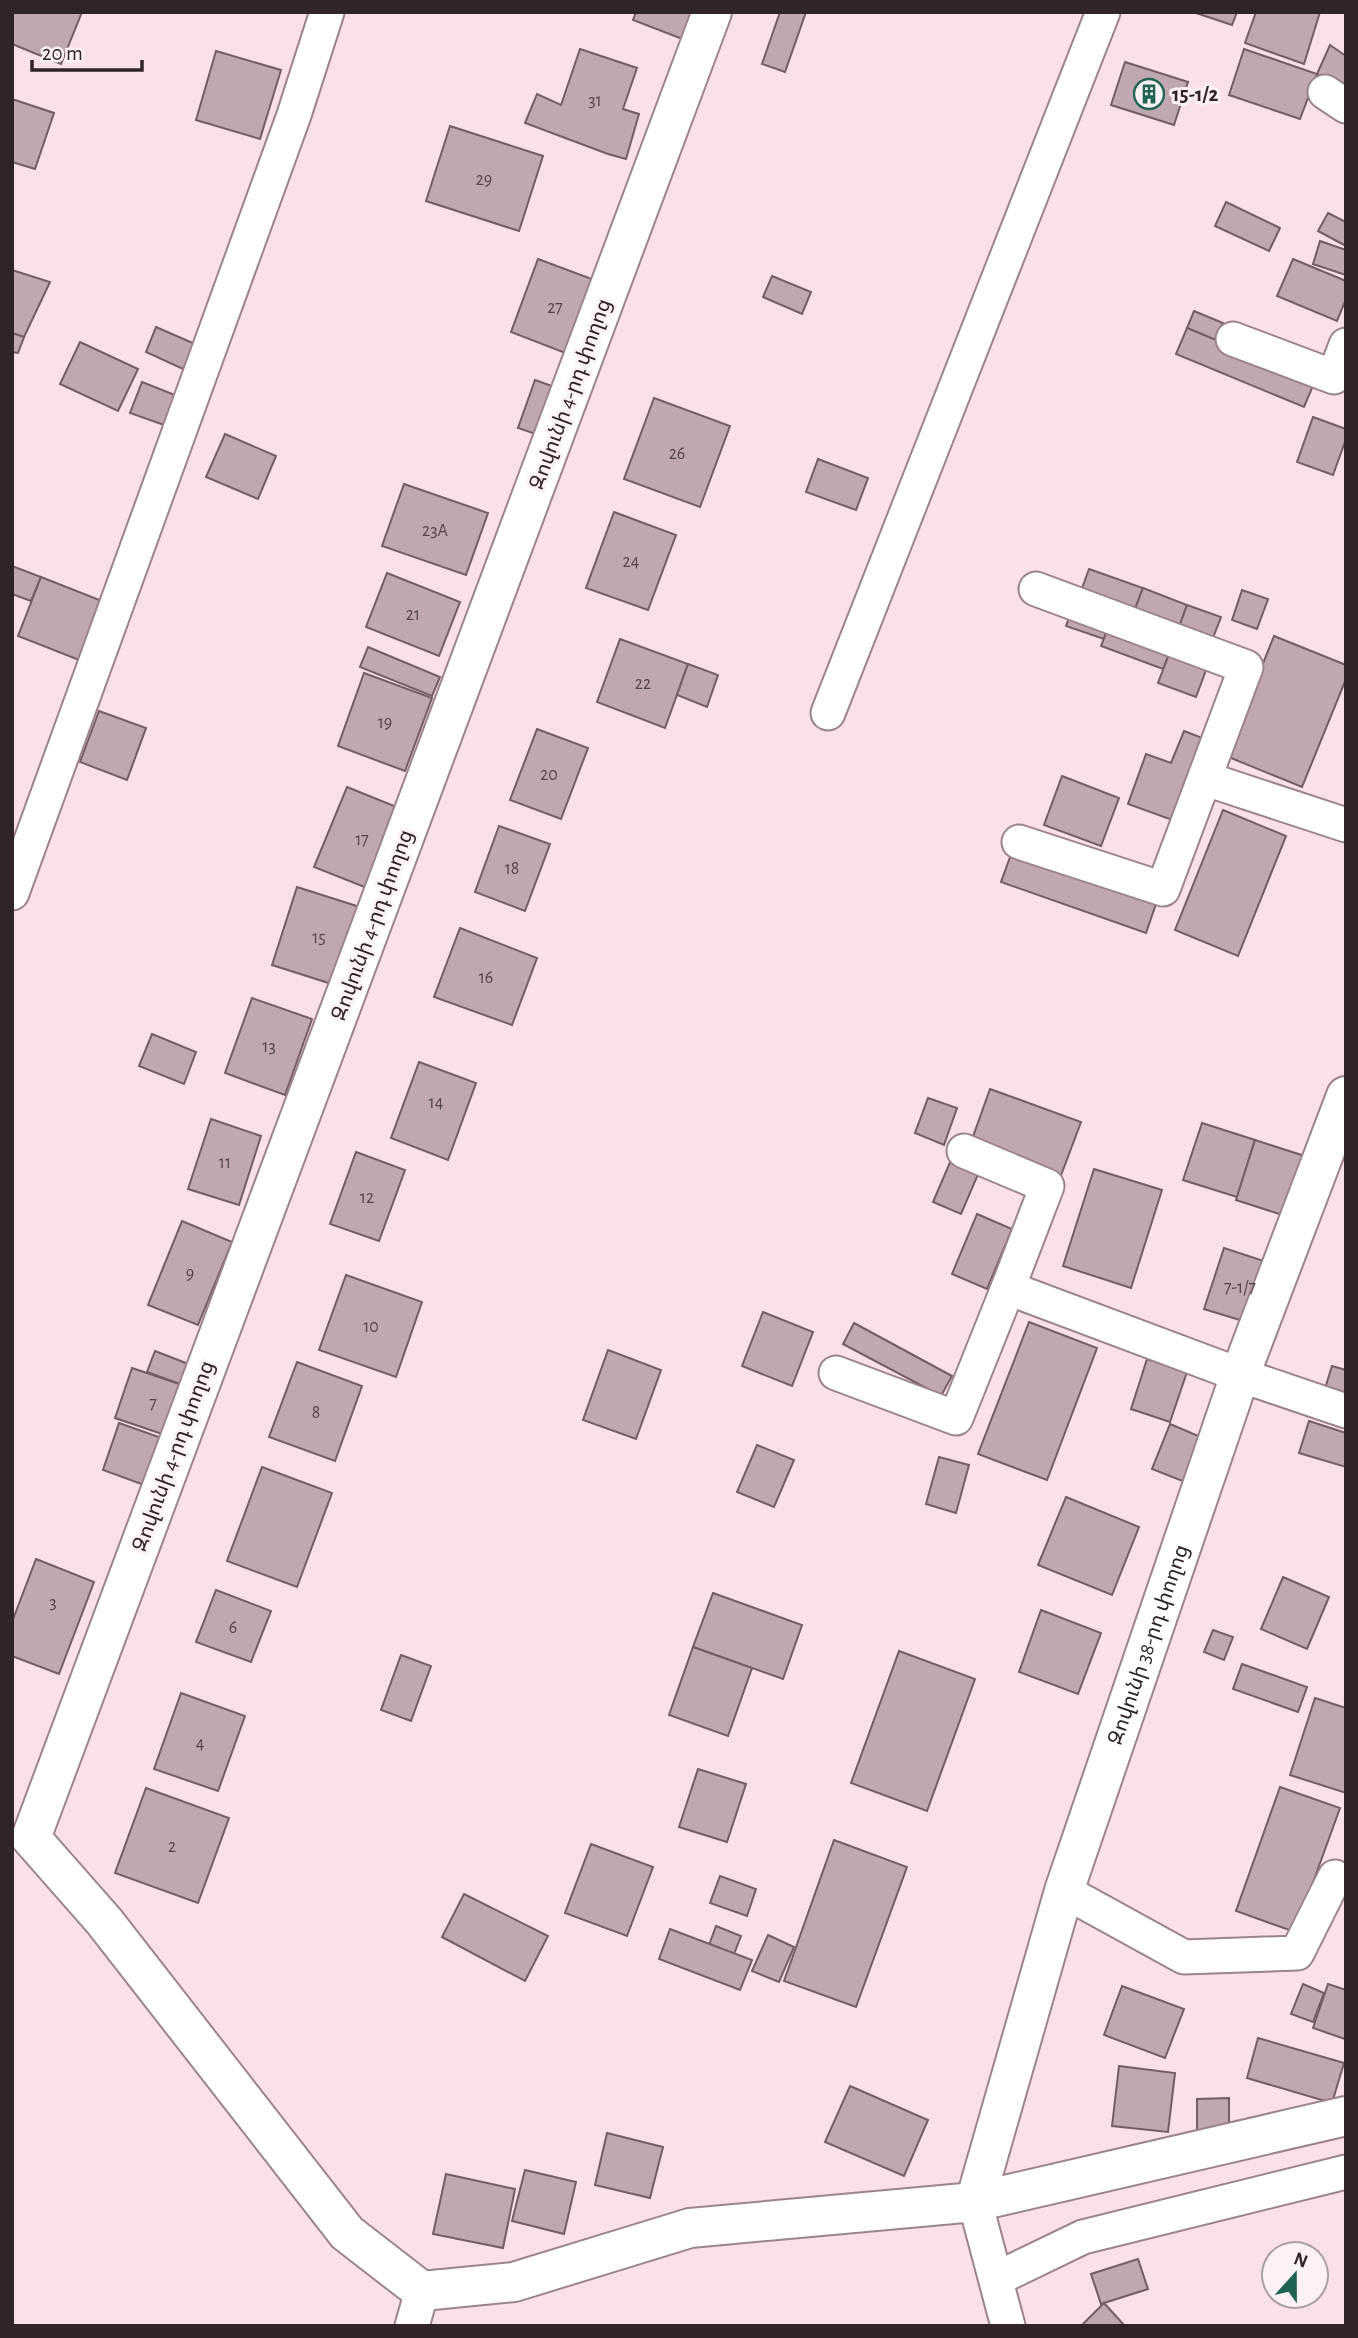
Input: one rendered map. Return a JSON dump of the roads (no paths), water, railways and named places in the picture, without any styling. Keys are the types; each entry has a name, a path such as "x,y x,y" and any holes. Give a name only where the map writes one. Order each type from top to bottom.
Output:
{"street":[{"path":"12,893 294,115 327,12"},
{"name":"Զովունի 4-րդ փողոց","path":"22,1837 712,12"},
{"path":"828,713 1103,12"},
{"path":"1233,339 1334,377 1346,345"},
{"path":"1019,842 1163,889 1246,667 1035,589"},
{"path":"1206,779 1346,825"},
{"name":"Զովունի 38-րդ փողոց","path":"975,2202 1063,1891 1240,1375 1346,1096"},
{"path":"836,1373 956,1418 1048,1186 964,1151"},
{"path":"1007,1288 1240,1375 1346,1411"},
{"path":"22,1837 104,1921 347,2233 417,2308 514,2282 690,2228 975,2202 1346,2116"},
{"path":"1063,1891 1184,1957 1297,1953 1335,1877"},
{"path":"996,2279 1083,2237 1346,2172"},
{"path":"975,2202 1008,2326"}],"place":[{"name":"15-1/2","path":"1149,94"}]}
